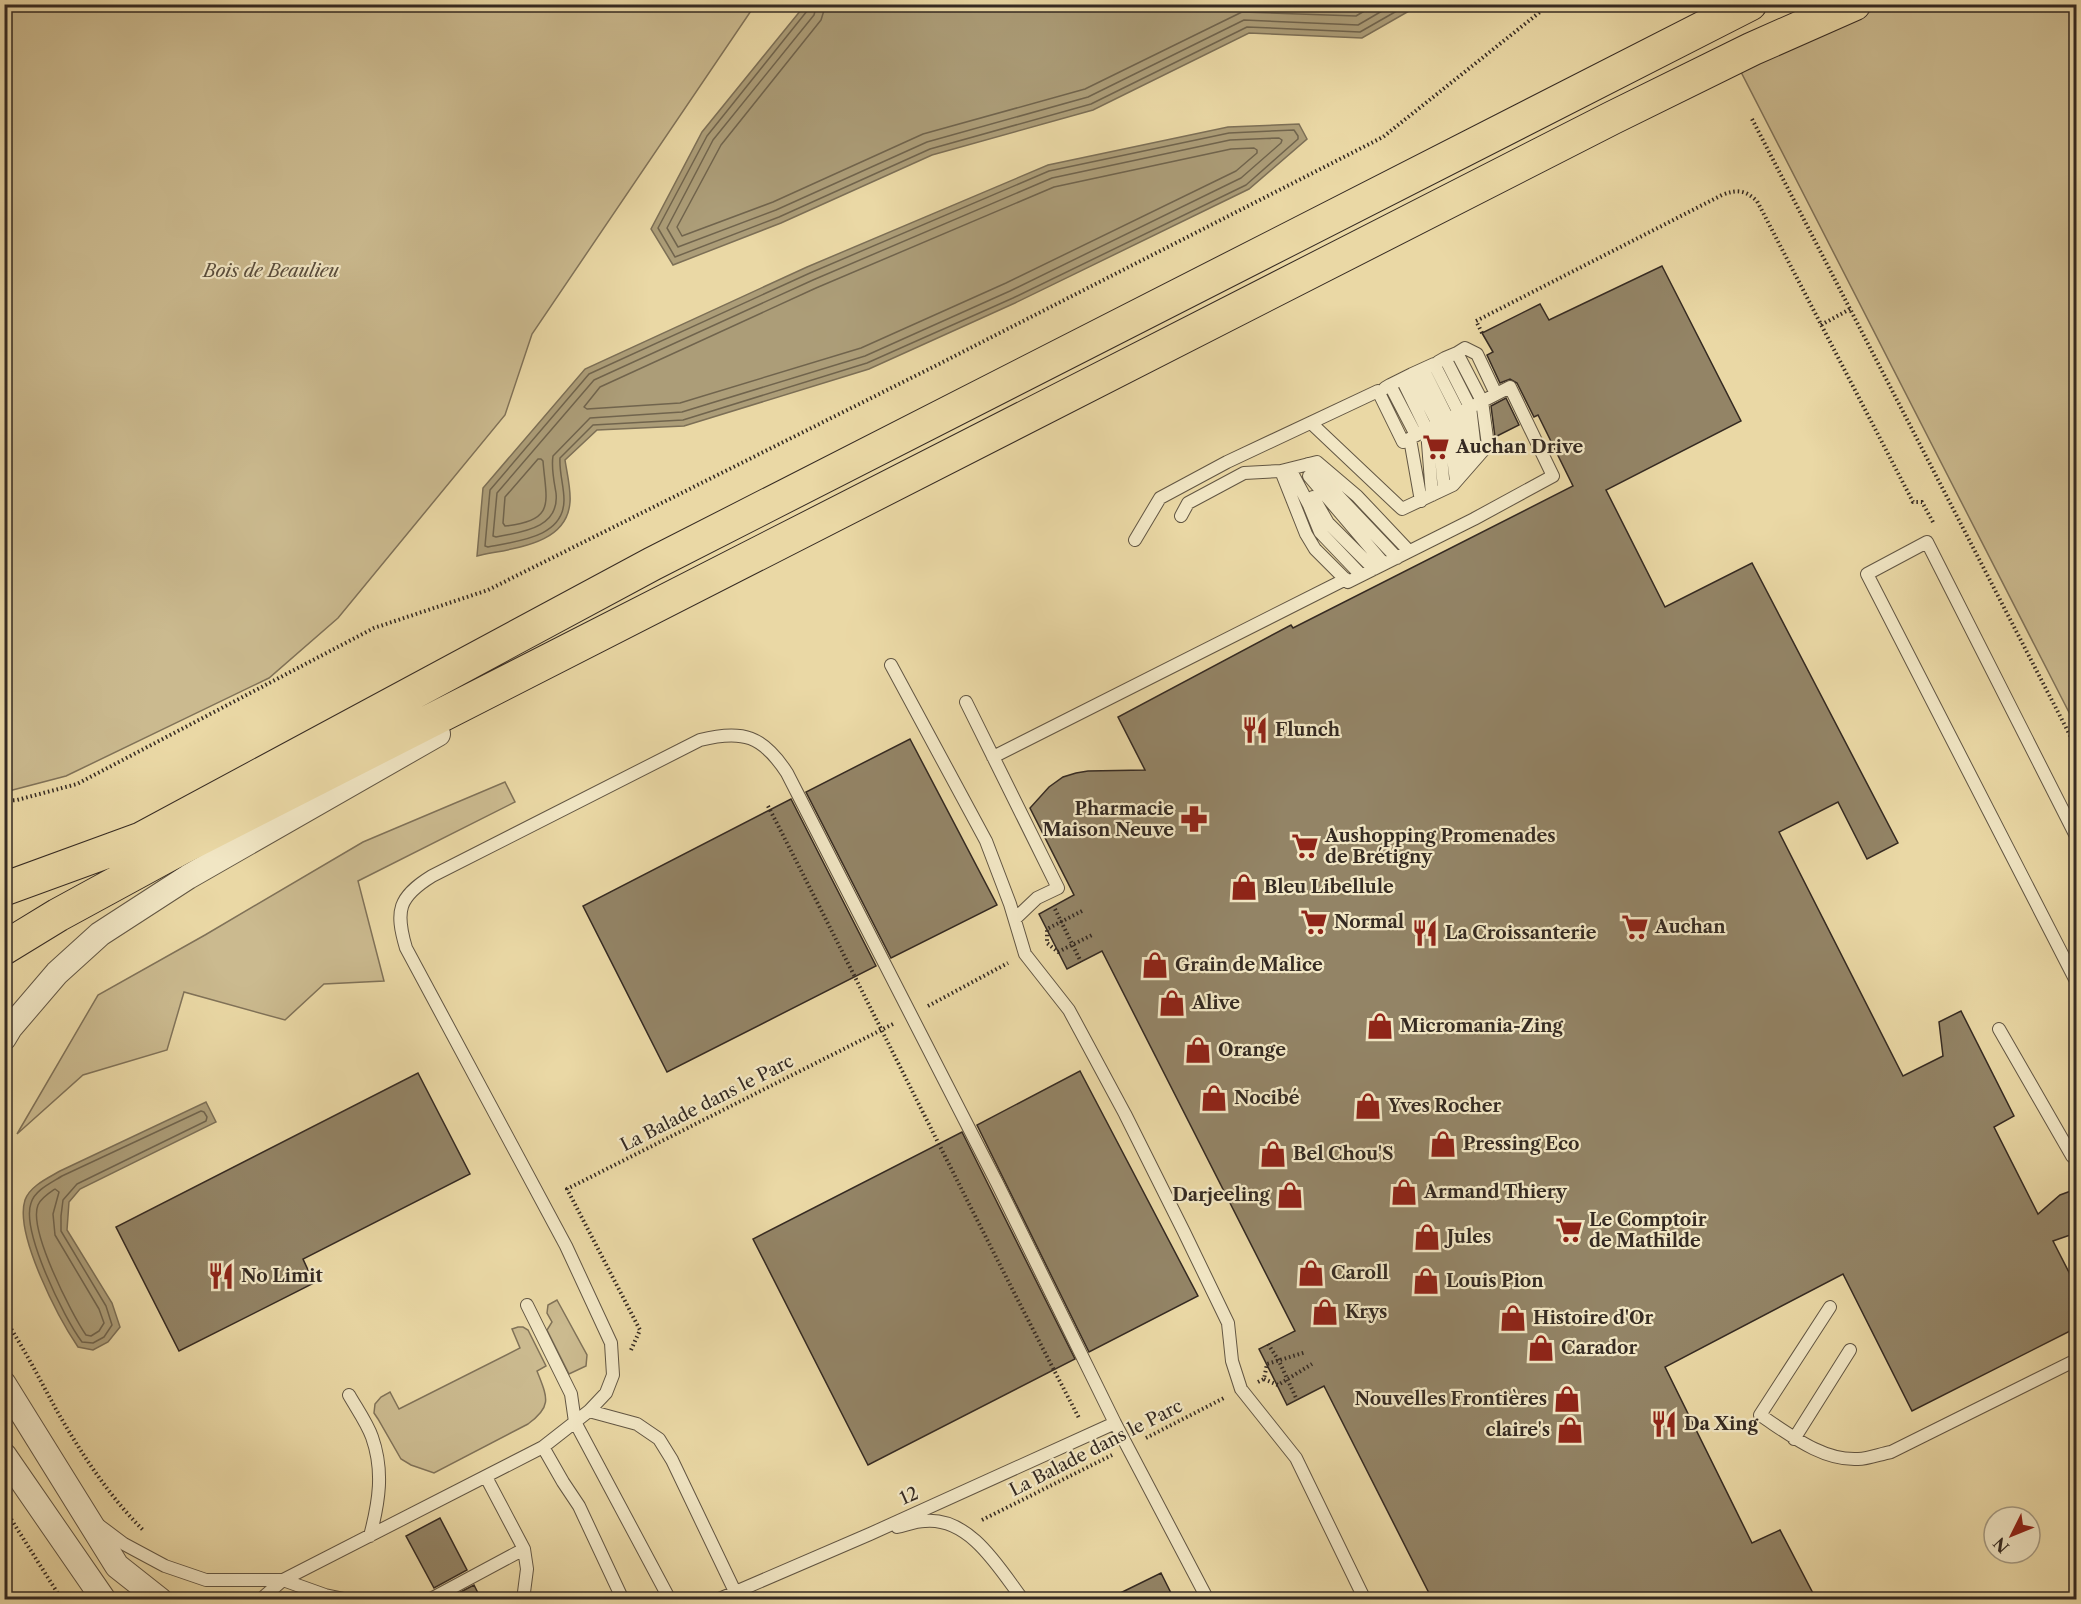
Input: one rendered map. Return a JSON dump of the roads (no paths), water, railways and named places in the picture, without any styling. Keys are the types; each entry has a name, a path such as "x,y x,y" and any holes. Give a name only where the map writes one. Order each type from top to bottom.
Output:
{"main road":[{"path":"4,889 141,839 662,558 1750,4"},
{"path":"4,948 58,915 180,849 726,570 1612,118 1752,49 1854,4"}],"street":[{"path":"4,1038 9,1028 57,973 100,934 188,877 726,570"},
{"path":"4,1375 8,1391 117,1566 160,1599"},
{"path":"4,1455 104,1599"}],"lane":[{"path":"1135,540 1160,498 1227,462 1465,348 1477,354 1496,394"},
{"path":"1311,423 1402,510 1456,481 1488,445 1482,401 1429,366"},
{"path":"1429,366 1434,426 1444,489"},
{"path":"1426,498 1434,426 1429,366"},
{"path":"1426,498 1434,426 1429,366"},
{"path":"1390,385 1434,426 1466,470"},
{"path":"1295,468 1306,534 1315,549 1348,582 1474,519 1553,476 1510,387 1434,426"},
{"path":"1378,391 1434,426 1476,458"},
{"path":"1434,426 1456,481"},
{"path":"1181,516 1188,503 1244,473 1295,468 1317,462 1357,496 1409,551"},
{"path":"1295,468 1396,558"},
{"path":"1295,468 1328,523 1379,566"},
{"path":"1295,468 1320,532 1361,575"},
{"path":"2076,836 1927,542 1867,574 2076,981"},
{"path":"993,757 1346,579"},
{"path":"891,665 986,841 1015,919 1025,954 1069,1010 1165,1194 1228,1323 1232,1361 1241,1389 1296,1458 1365,1599"},
{"path":"966,702 1058,888 1037,898 1015,919"},
{"path":"260,1599 283,1580 543,1447 589,1411 606,1393 613,1375 611,1343 571,1256 406,948 399,914 406,899 417,886 432,876 700,741 722,735 751,737 764,744 776,755 787,772 1115,1423 1208,1599"},
{"path":"1999,1029 2076,1160"},
{"path":"526,1305 571,1394 575,1422 670,1599"},
{"path":"1830,1307 1760,1415 1794,1439 1835,1457 1859,1459 1891,1452 2076,1360"},
{"path":"1794,1439 1850,1350"},
{"path":"349,1395 372,1435 380,1467 379,1501 369,1536"},
{"path":"589,1411 637,1424 659,1439 672,1460 737,1595"},
{"name":"12","path":"717,1599 737,1595 1115,1423"},
{"path":"543,1447 579,1506 623,1599"},
{"path":"486,1477 525,1549 527,1569 523,1599"},
{"path":"83,1512 124,1544 165,1566 206,1580 283,1580 315,1595 349,1599"},
{"path":"870,1534 926,1520 956,1526 979,1546 1023,1599"},
{"path":"429,1599 525,1549"}],"water":[{"path":"1416,4 1416,7 1362,38 1249,33 1093,110 932,155 781,223 673,265 651,229 702,132 805,5"},
{"path":"1299,124 1307,139 1249,189 1015,303 869,369 684,426 597,430 565,460 570,502 567,517 559,528 548,536 521,547 477,556 483,488 585,369 807,267 1048,165 1228,127"},
{"path":"206,1102 216,1122 80,1189 69,1202 67,1230 112,1303 120,1327 108,1342 93,1350 78,1347 50,1297 32,1254 23,1215 27,1195 40,1183 60,1171"}],"place":[{"name":"Auchan Drive","path":"1436,447"},
{"name":"Flunch","path":"1255,730"},
{"name":"Pharmacie Maison Neuve","path":"1194,819"},
{"name":"Aushopping Promenades de Brétigny","path":"1305,846"},
{"name":"Bleu Libellule","path":"1244,887"},
{"name":"Normal","path":"1314,922"},
{"name":"Auchan","path":"1635,927"},
{"name":"La Croissanterie","path":"1425,933"},
{"name":"Grain de Malice","path":"1155,965"},
{"name":"Alive","path":"1172,1003"},
{"name":"Micromania-Zing","path":"1380,1026"},
{"name":"Orange","path":"1198,1050"},
{"name":"Nocibé","path":"1214,1098"},
{"name":"Yves Rocher","path":"1368,1106"},
{"name":"Pressing Eco","path":"1443,1144"},
{"name":"Bel Chou'S","path":"1273,1154"},
{"name":"Armand Thiery","path":"1404,1192"},
{"name":"Darjeeling","path":"1290,1195"},
{"name":"Le Comptoir de Mathilde","path":"1569,1230"},
{"name":"Jules","path":"1427,1237"},
{"name":"Caroll","path":"1311,1273"},
{"name":"No Limit","path":"221,1276"},
{"name":"Louis Pion","path":"1426,1281"},
{"name":"Krys","path":"1325,1312"},
{"name":"Histoire d'Or","path":"1513,1318"},
{"name":"Carador","path":"1541,1348"},
{"name":"Nouvelles Frontières","path":"1567,1399"},
{"name":"Da Xing","path":"1664,1424"},
{"name":"claire's","path":"1570,1430"}],"park label":[{"name":"Bois de Beaulieu","path":"271,271"}]}
